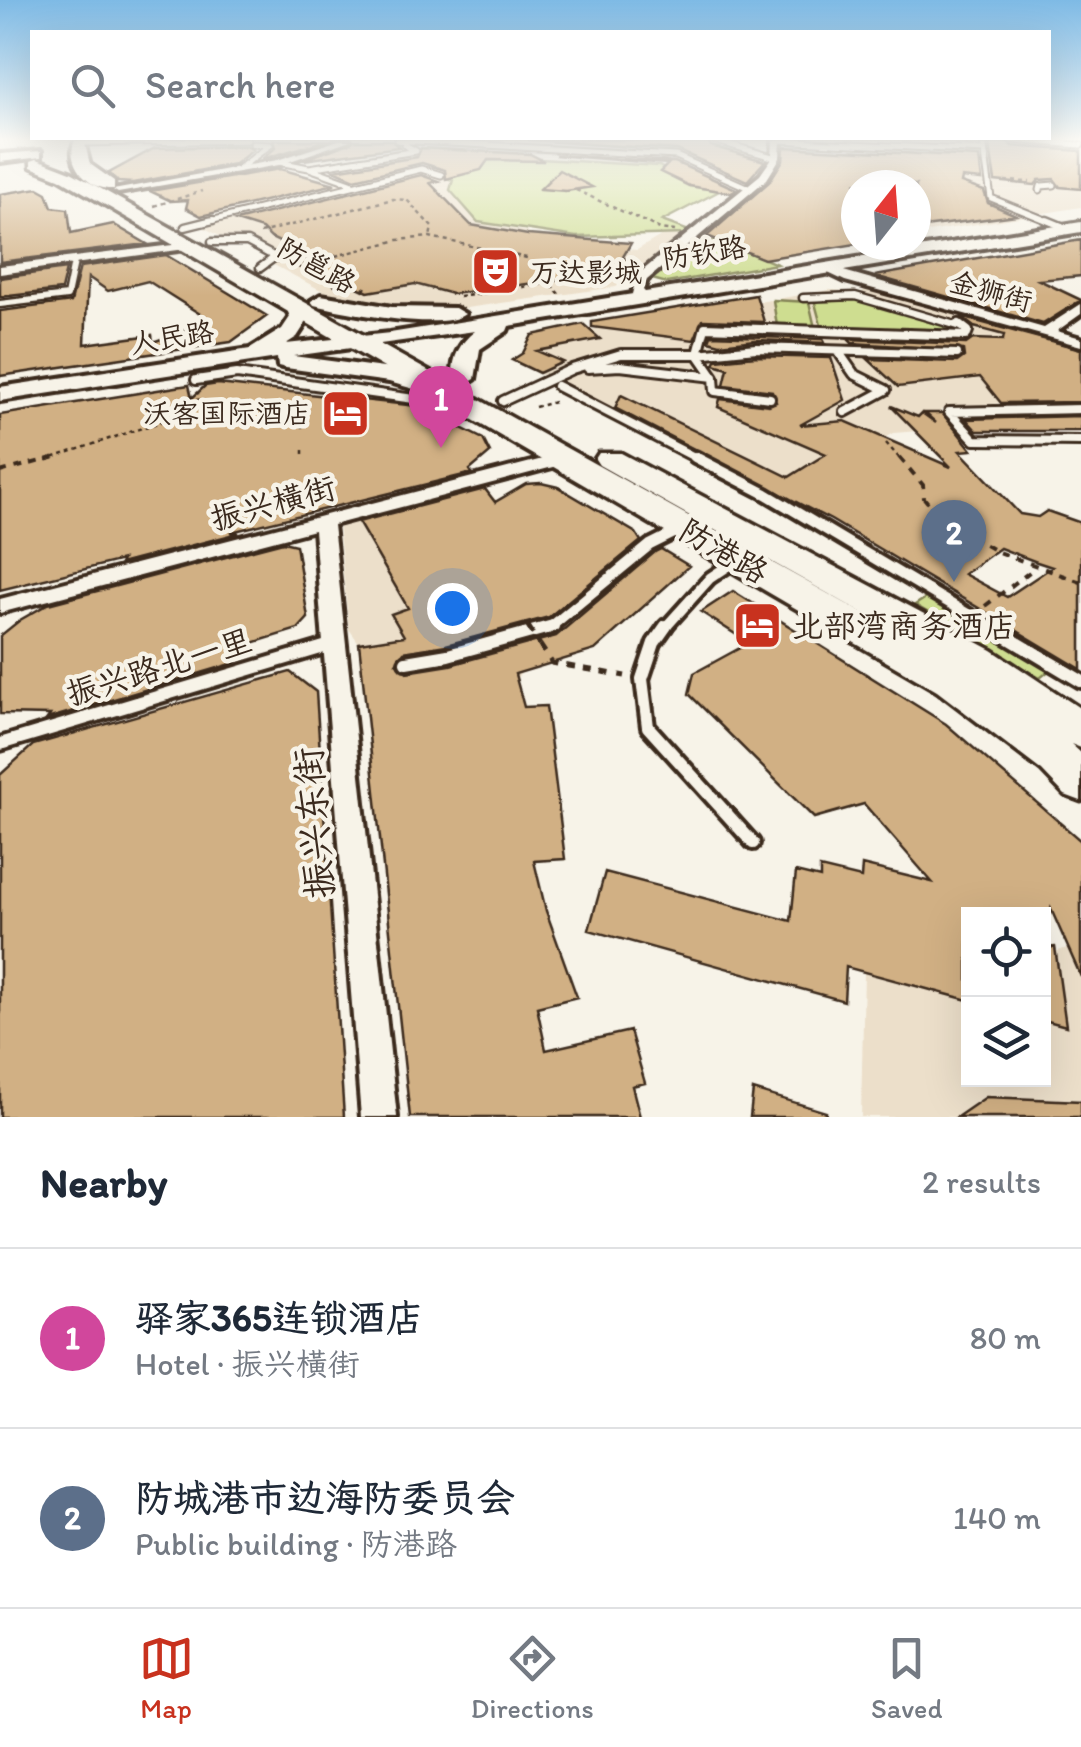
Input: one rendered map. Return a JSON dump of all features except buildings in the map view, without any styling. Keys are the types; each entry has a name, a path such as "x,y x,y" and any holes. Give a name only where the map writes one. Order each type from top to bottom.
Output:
{"highway":[{"name":"防邕路","path":"98,192 187,237 212,242 378,331"},
{"name":"防邕路","path":"121,192 296,307 378,331"},
{"name":"防港路","path":"378,331 439,389 503,401 978,660 1081,731"},
{"name":"防港路","path":"378,331 439,389 951,681 1058,759 1081,782"}],"main road":[{"name":"防钦路","path":"517,314 566,302 830,269 1072,225"},
{"name":"防钦路","path":"378,331 517,314 1072,225"},
{"path":"243,357 290,333 300,317 296,307"},
{"path":"243,357 338,367 439,389 462,364 468,347 480,334 517,314"},
{"name":"人民路","path":"0,394 243,357 378,331"}],"street":[{"path":"641,295 641,278 748,192"},
{"path":"0,270 74,262 187,237"},
{"name":"金狮街","path":"830,269 849,278 1081,342"},
{"path":"1046,332 1081,308"},
{"name":"振兴横街","path":"0,606 562,459"},
{"name":"振兴东街","path":"323,522 379,1117"}],"lane":[{"path":"187,237 327,192"},
{"path":"990,192 991,198 1072,225"},
{"path":"0,304 67,296 74,262"},
{"path":"770,398 715,391 714,377 698,354 705,327 888,335 966,336 968,331 958,324 855,296 803,298"},
{"path":"503,401 572,369 620,354 698,354 756,348 957,354"},
{"path":"838,351 854,374 886,390 845,412"},
{"path":"572,369 620,366 714,377"},
{"path":"196,380 237,374 399,394 439,389"},
{"path":"557,386 777,500 1081,680"},
{"path":"1081,409 949,412 975,440 1081,441"},
{"path":"406,662 551,628 650,546 683,528"},
{"path":"738,559 710,578 677,611 654,644 642,679 648,728 753,842"},
{"name":"振兴路北一里","path":"0,744 334,644"}],"path":[{"path":"581,192 660,228 694,234"},
{"path":"386,196 407,200 432,227 430,237"},
{"path":"268,241 255,235 394,199"},
{"path":"378,331 400,305 350,281 335,285 298,267 398,240 430,237 528,258"},
{"path":"280,247 312,262"},
{"path":"456,297 548,282 566,302"},
{"path":"0,472 64,455 199,409 196,380"},
{"path":"886,442 923,485 924,498 944,522 1036,567 1081,582"},
{"path":"303,450 303,458"},
{"path":"973,615 1036,567"},
{"path":"526,622 552,663 642,679"}],"shaded area":[{"path":"453,192 478,222 529,232 522,240 637,250 664,234 684,234 616,287 445,311 363,305 330,295 272,264 278,259 276,253 254,242 225,239 194,222 243,211 274,194"},
{"path":"931,192 1081,192 1081,207 931,232"},
{"path":"869,287 1081,348 1081,404 1001,403 940,410 957,428 893,433 872,445 881,461 808,508 516,362 537,333 583,325 590,330 830,290 862,292"},
{"path":"482,485 497,501 621,578 557,632 592,652 523,671 516,679 365,703 359,643 349,629 338,523"},
{"path":"865,923 961,948 961,1087 1051,1087 1051,954 1081,943 1081,1101 983,1097 957,1117 861,1117"}],"green space":[{"path":"452,192 717,192 662,221 689,231 684,234 576,237 478,222"},
{"path":"719,240 777,264 667,283 652,279 696,245"},
{"path":"826,298 862,300 958,331 831,329 821,325 815,303"},
{"path":"773,300 809,302 815,328 777,326"},
{"path":"929,596 1050,670 1040,678 915,605"}],"place":[{"name":"万达影城","path":"495,272"},
{"name":"沃客国际酒店","path":"346,413"},
{"name":"驿家365连锁酒店","path":"441,448"},
{"name":"防城港市边海防委员会","path":"954,582"},
{"name":"北部湾商务酒店","path":"757,626"}]}
